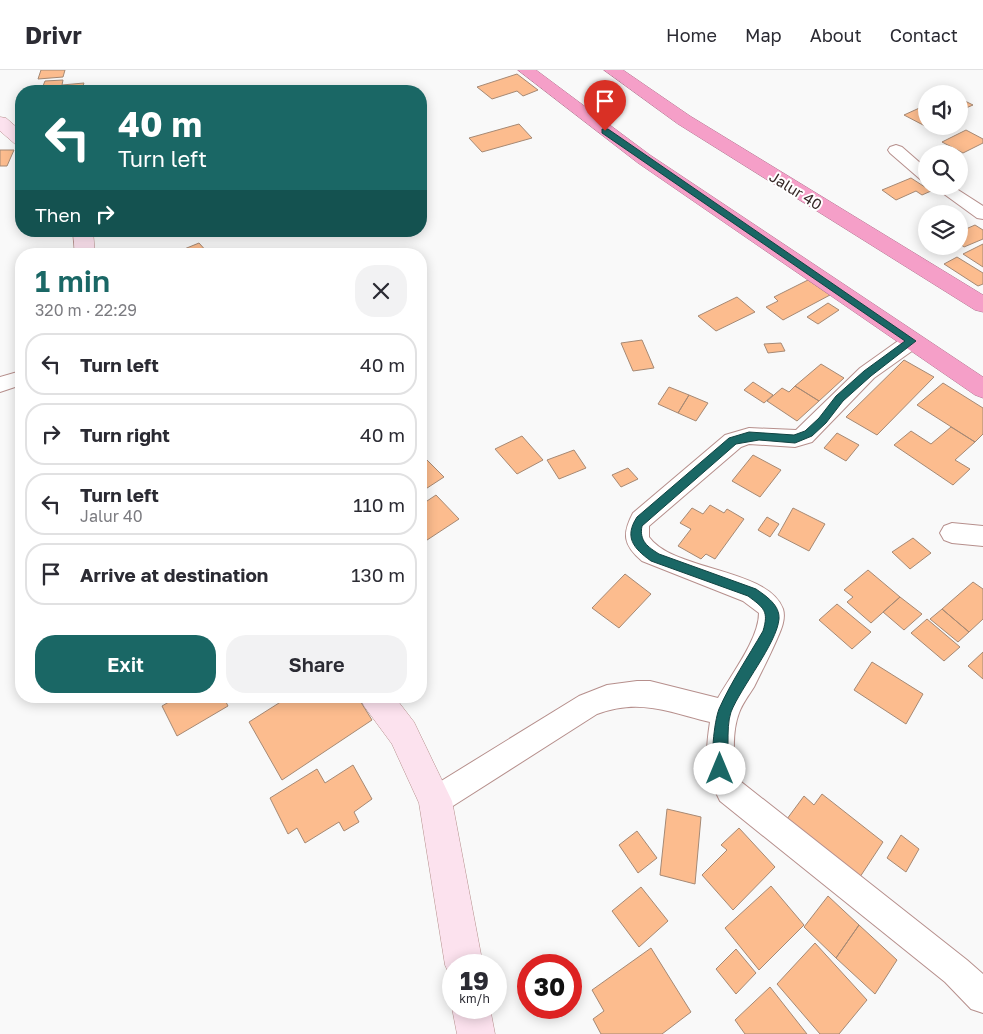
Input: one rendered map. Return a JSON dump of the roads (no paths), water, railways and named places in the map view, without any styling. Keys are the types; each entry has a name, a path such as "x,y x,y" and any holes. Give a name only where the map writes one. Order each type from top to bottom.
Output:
{"highway":[{"path":"526,70 592,122 644,159 983,389"},
{"name":"Jalur 40","path":"612,70 684,120 983,305"}],"street":[{"path":"0,122 15,135"},
{"path":"896,150 918,169"},
{"path":"954,195 983,214"},
{"path":"912,341 867,373 840,398 809,434 795,439 749,436 733,441 640,520 635,533 643,549 655,557 752,593 771,610 773,618 768,633 725,712 720,748 720,769 730,791 956,971 983,997"},
{"path":"0,385 15,380"},
{"path":"952,533 983,536"},
{"path":"435,801 588,705 608,698 625,693 650,694 725,712"},
{"path":"380,703 404,733 435,801 462,954"},
{"path":"473,1019 476,1034"}]}
